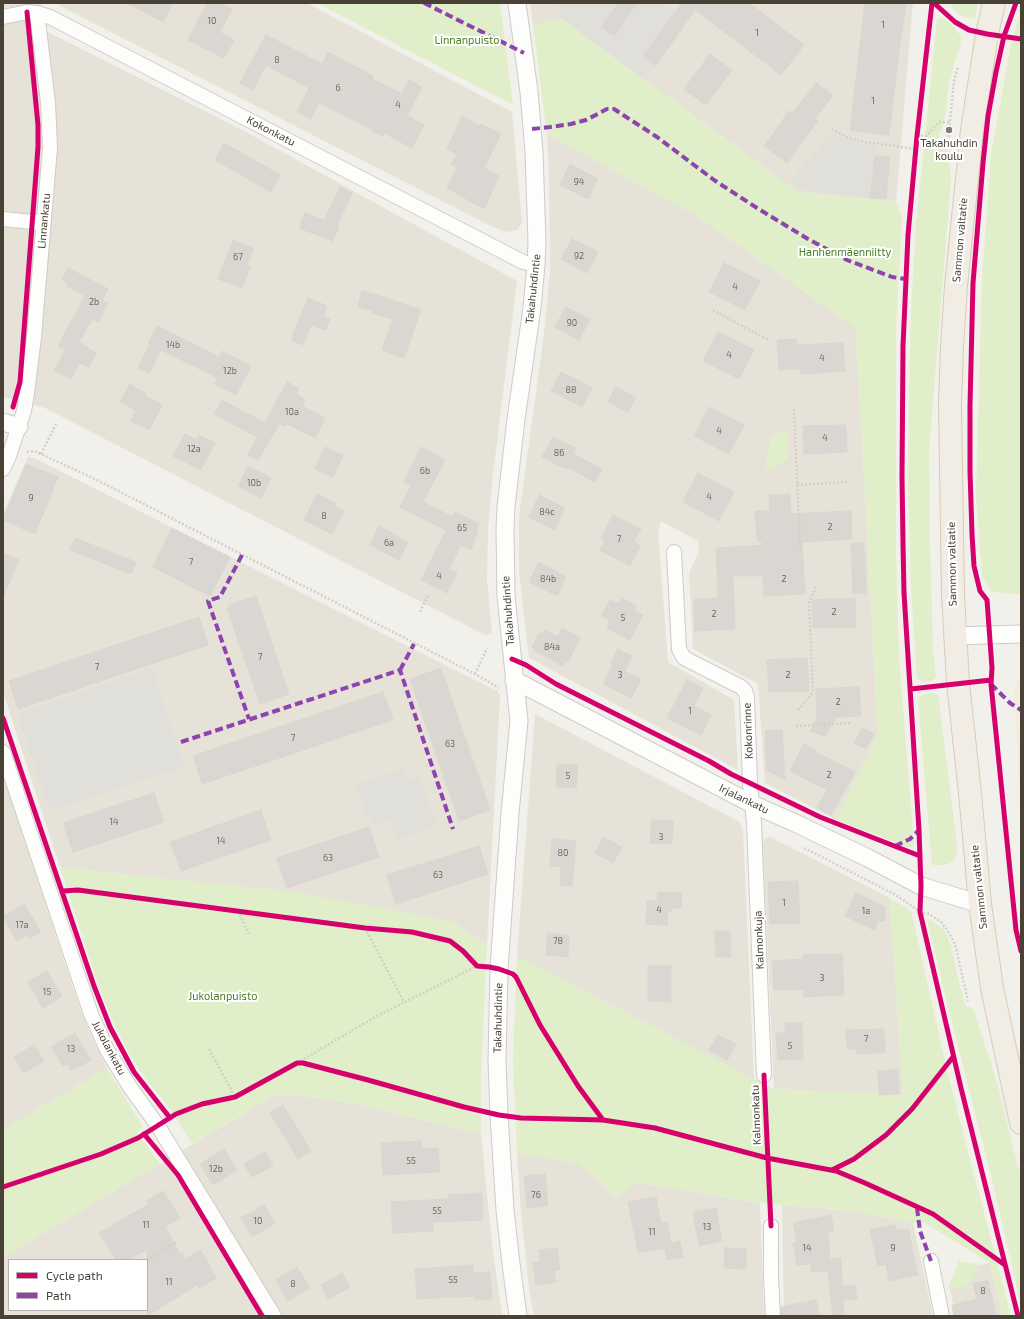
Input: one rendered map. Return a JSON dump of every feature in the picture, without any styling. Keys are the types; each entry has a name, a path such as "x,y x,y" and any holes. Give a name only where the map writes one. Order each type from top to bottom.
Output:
{"main road":[{"name":"Sammon valtatie","path":"994,3 987,34 967,166 956,286 950,404 952,596 954,636 980,904 992,988 1021,1123"}],"street":[{"name":"Takahuhdintie","path":"517,3 529,92 534,152 537,212 536,265 506,507 506,595 519,721 510,813 499,969 497,1060 499,1115 507,1230 518,1316"},
{"name":"Kokonkatu","path":"3,17 27,12 37,13 57,20 523,262 536,265"},
{"name":"Linnankatu","path":"6,463 11,425 24,411 33,345 50,148 48,102 37,13"},
{"path":"3,219 43,223"},
{"name":"Kokonrinne","path":"674,552 679,649 684,658 741,687 745,691 747,697 752,804"},
{"path":"954,636 1021,634"},
{"name":"Irjalankatu","path":"514,680 752,804 856,852 921,886 980,904"},
{"name":"Jukolankatu","path":"3,752 91,1014 107,1050 130,1087 158,1126 274,1316"},
{"name":"Kalmonkuja","path":"752,804 764,1075"},
{"path":"771,1226 773,1316"},
{"path":"931,1261 942,1316"}],"path":[{"path":"948,141 954,81 958,66"},
{"path":"917,136 926,136 939,122 950,122"},
{"path":"915,157 918,128"},
{"path":"832,129 846,137 866,142 916,149"},
{"path":"713,310 770,341"},
{"path":"794,409 800,547"},
{"path":"41,454 56,424"},
{"path":"6,463 20,459 29,451 41,454 150,507 475,674 500,689 505,695 507,707 518,711"},
{"path":"797,485 848,482"},
{"path":"798,710 813,692 809,604 816,587"},
{"path":"420,612 429,594"},
{"path":"475,674 487,648"},
{"path":"796,726 850,723"},
{"path":"803,848 896,895 920,912 930,914 941,922 955,944 968,1001"},
{"path":"921,886 920,912 922,919"},
{"path":"230,910 240,911 249,934"},
{"path":"357,927 371,928"},
{"path":"365,928 404,1002"},
{"path":"472,961 477,966"},
{"path":"290,1067 376,1017 477,966 499,969"},
{"path":"209,1049 235,1097"},
{"path":"297,1063 303,1063"},
{"path":"228,1098 235,1097 242,1093"},
{"path":"148,1259 176,1242"}],"shaded area":[{"path":"3,3 41,3 44,30 246,132 517,281 493,474 488,529 487,580 492,630 491,634 483,634 45,408 3,397"},
{"path":"58,3 307,3 512,112 522,222 518,230 506,232 491,226 60,6"},
{"path":"530,3 913,3 896,202 798,192 562,19 533,25"},
{"path":"555,3 665,3 688,20 645,80 562,19"},
{"path":"831,133 857,143 876,146 869,197 807,191 791,181"},
{"path":"547,134 697,216 856,328 878,735 835,819 765,783 758,684 693,649 689,573 699,552 698,541 661,521 658,531 668,662 734,700 738,770 529,658 519,572 519,516 544,334 550,270"},
{"path":"28,457 34,458 497,691 500,696 487,945 451,921 128,875 60,867 3,692 3,514"},
{"path":"152,667 184,767 50,810 17,714"},
{"path":"1021,679 1021,826 1014,687"},
{"path":"535,714 738,821 741,825 743,831 754,1079 517,956"},
{"path":"403,769 407,780 419,776 437,826 396,839 390,821 373,827 368,814 366,815 355,785"},
{"path":"3,776 78,1003 91,1036 107,1068 3,1130"},
{"path":"770,837 890,898 903,1095 774,1089 763,843 766,838"},
{"path":"276,1094 304,1096 357,1104 481,1134 492,1244 502,1316 3,1316 3,1257"},
{"path":"517,1153 578,1163 617,1198 635,1182 760,1203 764,1316 534,1316 529,1289 521,1212"},
{"path":"782,1205 853,1211 913,1223 933,1316 784,1316"},
{"path":"990,1263 1003,1316 956,1316 950,1289 962,1268"}],"green space":[{"name":"Linnanpuisto","path":"317,3 500,3 513,105 338,14"},
{"path":"949,3 978,3 975,19 959,15"},
{"path":"1021,11 1021,595 992,592 982,577 976,495 982,280 991,155 1010,49"},
{"path":"940,18 945,19 951,24 961,36 961,42 949,84 942,129 939,133 939,142 943,148 948,149 951,179 929,450 933,650 936,677 932,681 923,682 917,678 911,589 908,489 911,312 916,225 937,20"},
{"name":"Hanhenmäenniitty","path":"562,19 798,192 896,202 902,218 896,324 896,558 899,658 914,845 912,847 907,847 835,819 878,735 856,328 697,216 547,134 533,25"},
{"path":"787,432 788,458 772,470 765,467 771,434"},
{"path":"935,693 938,695 957,845 955,859 944,865 932,865 918,699 921,695"},
{"name":"Jukolanpuisto","path":"60,867 288,891 451,921 487,945 481,1076 481,1134 357,1104 304,1096 276,1094 192,1144 170,1109 145,1078 128,1052 114,1024 98,985"},
{"path":"890,898 911,911 949,1079 1011,1316 1003,1316 990,1263 925,1223 913,1223 853,1211 760,1203 635,1182 617,1198 578,1163 517,1153 513,1060 517,956 774,1089 903,1095"},
{"path":"930,919 944,930 951,945 966,1007 973,1008 997,1083 1021,1179 1021,1305 993,1183 942,983 928,923 928,920"},
{"path":"107,1068 143,1127 137,1132 160,1164 3,1257 3,1130"},
{"path":"958,1261 976,1264 978,1270 968,1286 949,1290 949,1286"}],"building":[{"path":"127,3 173,3 163,22"},
{"path":"207,3 219,3 232,9 220,32 234,40 224,58 188,40"},
{"path":"618,3 637,3 614,36 601,27"},
{"path":"682,3 749,3 804,45 781,75 695,10 656,65 643,56"},
{"path":"865,3 906,3 889,135 850,130"},
{"path":"266,35 322,64 328,52 373,76 372,79 402,94 409,80 422,87 407,116 424,125 412,148 384,133 383,136 319,103 311,119 297,112 309,88 266,65 253,90 240,83"},
{"path":"710,54 732,70 706,105 684,89"},
{"path":"816,83 833,95 815,119 818,121 787,163 764,146 789,111 793,113"},
{"path":"462,116 480,126 481,124 501,134 484,168 499,176 484,209 447,188 457,167 451,165 457,154 447,149"},
{"path":"224,143 280,175 271,192 215,160"},
{"path":"875,156 890,157 886,199 870,198"},
{"path":"570,164 598,179 588,199 560,185"},
{"path":"340,187 352,193 337,226 339,226 333,241 299,228 305,213 324,220"},
{"path":"572,239 598,252 587,273 561,259"},
{"path":"233,240 254,248 247,266 250,267 242,288 218,279"},
{"path":"724,263 760,281 745,310 709,292"},
{"path":"68,268 108,289 102,300 108,303 98,322 92,319 79,342 96,353 89,367 79,363 71,379 54,371 66,349 58,346 85,296 67,286 68,283 62,280"},
{"path":"362,291 421,310 404,358 382,350 393,319 358,307"},
{"path":"308,298 327,306 323,316 330,319 325,330 311,325 303,345 291,340"},
{"path":"566,307 590,319 579,340 555,327"},
{"path":"157,326 219,357 222,351 251,366 236,395 215,384 217,379 210,374 161,350 149,373 138,368"},
{"path":"718,332 754,350 739,379 703,361"},
{"path":"796,339 796,345 843,343 845,371 801,374 801,369 779,370 777,340"},
{"path":"561,372 592,388 582,407 551,391"},
{"path":"287,382 298,388 296,394 305,399 302,406 325,418 315,438 286,423 285,426 279,424 258,460 248,455 257,437 214,414 222,400 265,423"},
{"path":"130,384 145,393 144,395 162,405 149,430 131,421 136,410 120,402"},
{"path":"616,387 636,397 628,412 608,402"},
{"path":"709,407 744,425 729,454 694,436"},
{"path":"846,425 847,452 804,454 803,426"},
{"path":"185,434 197,440 199,435 215,443 201,470 173,456"},
{"path":"553,437 576,448 573,454 602,469 595,482 567,467 566,469 542,457"},
{"path":"325,447 343,455 333,477 315,469"},
{"path":"421,447 445,460 423,502 453,517 455,512 478,523 477,532 471,550 461,545 449,569 457,573 447,593 421,580 446,530 400,507 411,485 404,482"},
{"path":"26,464 58,477 35,534 3,520"},
{"path":"248,466 271,478 261,498 238,486"},
{"path":"698,473 734,492 719,521 683,502"},
{"path":"317,494 335,503 334,506 344,511 332,534 304,520"},
{"path":"790,494 791,514 851,511 852,539 802,542 805,594 764,596 763,576 733,576 735,629 695,631 694,599 718,598 716,548 766,545 757,540 755,511 770,511 769,495"},
{"path":"539,495 565,508 555,530 529,517"},
{"path":"613,515 641,529 634,542 640,546 630,566 600,550 605,541 601,538"},
{"path":"379,526 408,542 399,560 370,545"},
{"path":"172,528 230,557 210,596 153,567"},
{"path":"75,538 136,562 131,574 70,550"},
{"path":"864,543 866,593 853,594 851,544"},
{"path":"3,553 19,560 3,598"},
{"path":"539,562 566,577 557,596 529,582"},
{"path":"256,596 289,694 260,704 227,608 232,606 229,605"},
{"path":"622,598 636,606 634,610 643,615 630,640 607,628 610,620 601,616 610,600 618,604"},
{"path":"855,598 856,627 813,628 812,600"},
{"path":"199,617 208,645 18,709 9,681"},
{"path":"562,628 580,638 568,662 566,661 563,666 534,650 532,647 539,633 542,634 544,630 558,637"},
{"path":"618,649 632,656 625,671 641,679 631,698 603,684 613,665 610,664"},
{"path":"807,658 809,691 769,692 767,660"},
{"path":"441,668 490,810 459,821 410,679"},
{"path":"687,680 703,688 694,706 711,715 701,735 667,718"},
{"path":"859,687 861,716 836,717 825,736 810,731 817,718 816,689"},
{"path":"383,692 393,720 202,784 193,756"},
{"path":"862,728 874,734 866,749 854,743"},
{"path":"782,730 785,780 767,770 765,731"},
{"path":"804,744 817,751 816,752 855,772 831,815 817,808 827,790 790,771"},
{"path":"557,764 578,765 576,788 556,787"},
{"path":"154,793 164,822 73,852 63,823"},
{"path":"261,810 271,840 181,871 170,842"},
{"path":"652,820 673,821 672,844 650,843"},
{"path":"369,827 379,857 287,888 277,858"},
{"path":"603,837 622,847 613,863 595,853"},
{"path":"552,839 576,841 572,886 560,885 561,867 550,866"},
{"path":"479,846 488,874 396,904 387,875"},
{"path":"798,881 800,923 770,924 768,882"},
{"path":"658,892 682,893 681,908 673,908 672,911 668,911 667,925 646,924 647,901 657,901"},
{"path":"856,893 885,907 885,921 878,921 874,930 845,916"},
{"path":"24,904 41,932 30,938 28,934 17,941 3,917"},
{"path":"715,931 730,931 731,957 716,957"},
{"path":"548,933 569,935 568,957 546,955"},
{"path":"842,954 844,995 804,997 804,989 774,990 772,961 803,959 803,955"},
{"path":"648,966 671,966 671,1002 648,1001"},
{"path":"47,971 62,996 43,1008 28,982"},
{"path":"785,1023 802,1023 803,1059 778,1060 776,1033 785,1033"},
{"path":"884,1029 885,1052 857,1054 857,1049 847,1049 846,1030"},
{"path":"75,1033 91,1060 71,1071 67,1064 63,1066 51,1047"},
{"path":"718,1035 736,1044 727,1060 709,1050"},
{"path":"34,1045 44,1061 24,1073 14,1057"},
{"path":"898,1070 899,1094 879,1095 878,1071"},
{"path":"283,1105 311,1151 298,1159 270,1113"},
{"path":"421,1141 422,1149 438,1148 440,1172 383,1175 381,1143"},
{"path":"224,1149 237,1170 213,1185 200,1164"},
{"path":"265,1152 273,1166 252,1177 244,1164"},
{"path":"545,1174 548,1206 527,1208 524,1176"},
{"path":"163,1191 180,1218 165,1226 180,1254 182,1252 185,1259 201,1250 216,1278 199,1288 197,1285 147,1316 147,1249 130,1259 115,1259 99,1233 149,1204 147,1201"},
{"path":"482,1193 483,1220 433,1222 433,1231 393,1233 391,1202 448,1199 448,1195"},
{"path":"656,1197 661,1223 667,1222 671,1243 680,1241 683,1257 667,1260 665,1248 638,1253 628,1202"},
{"path":"264,1205 275,1223 252,1237 241,1218"},
{"path":"716,1208 722,1241 699,1246 693,1212"},
{"path":"831,1215 834,1231 828,1232 830,1259 841,1258 842,1286 855,1285 857,1299 843,1300 844,1316 833,1316 828,1271 811,1272 811,1264 797,1265 793,1243 797,1242 793,1223"},
{"path":"895,1225 896,1231 908,1229 918,1275 889,1281 886,1264 878,1266 870,1230"},
{"path":"557,1248 560,1270 554,1271 556,1282 536,1285 533,1263 540,1262 539,1250"},
{"path":"725,1248 746,1249 746,1269 724,1268"},
{"path":"473,1265 473,1273 490,1272 492,1299 475,1300 474,1296 417,1299 415,1269"},
{"path":"297,1267 310,1288 288,1301 276,1280"},
{"path":"342,1273 350,1287 328,1299 321,1285"},
{"path":"988,1280 996,1316 954,1316 952,1305 977,1299 973,1284"},
{"path":"816,1300 819,1316 781,1316 781,1307"}],"marked path":[{"path":"424,3 524,53"},
{"path":"532,129 571,124 586,120 607,109 614,109 657,137 714,180 808,239 847,260 892,277 906,279"},
{"path":"242,555 220,597 208,601 249,719"},
{"path":"400,670 414,644"},
{"path":"181,742 400,670 453,829"},
{"path":"991,684 1010,703 1021,710"},
{"path":"895,846 910,839 919,830"},
{"path":"917,1208 920,1231 931,1261"}],"cycle path":[{"path":"932,3 917,136 908,235 903,346 902,477 904,593 919,830 921,886 920,912 961,1088 1018,1316"},
{"path":"934,3 955,22 969,30 1021,39"},
{"path":"1016,3 1004,36 996,72 988,116 983,163 973,283 970,472 974,566 980,591 987,600 992,668 991,684 1016,930 1021,951"},
{"path":"13,407 20,382 38,147 38,125 27,12"},
{"path":"512,659 526,665 556,684 709,761 731,774 820,817 920,856"},
{"path":"911,689 991,680"},
{"path":"3,718 94,986 110,1027 134,1072 170,1118"},
{"path":"63,891 78,890 365,928 412,932 450,941 463,951 477,966 499,969 513,974 516,977 540,1025 578,1086 603,1120 655,1128 767,1158 836,1171 933,1214 1005,1265"},
{"path":"832,1170 854,1159 886,1135 912,1109 953,1057"},
{"path":"3,1187 101,1154 138,1138 176,1114 202,1104 235,1097 297,1063 303,1063 464,1107 499,1115 521,1118 603,1120"},
{"name":"Kalmonkatu","path":"764,1075 771,1226"},
{"path":"144,1134 178,1175 262,1316"}],"place":[{"name":"Takahuhdin koulu","path":"949,130"}]}
